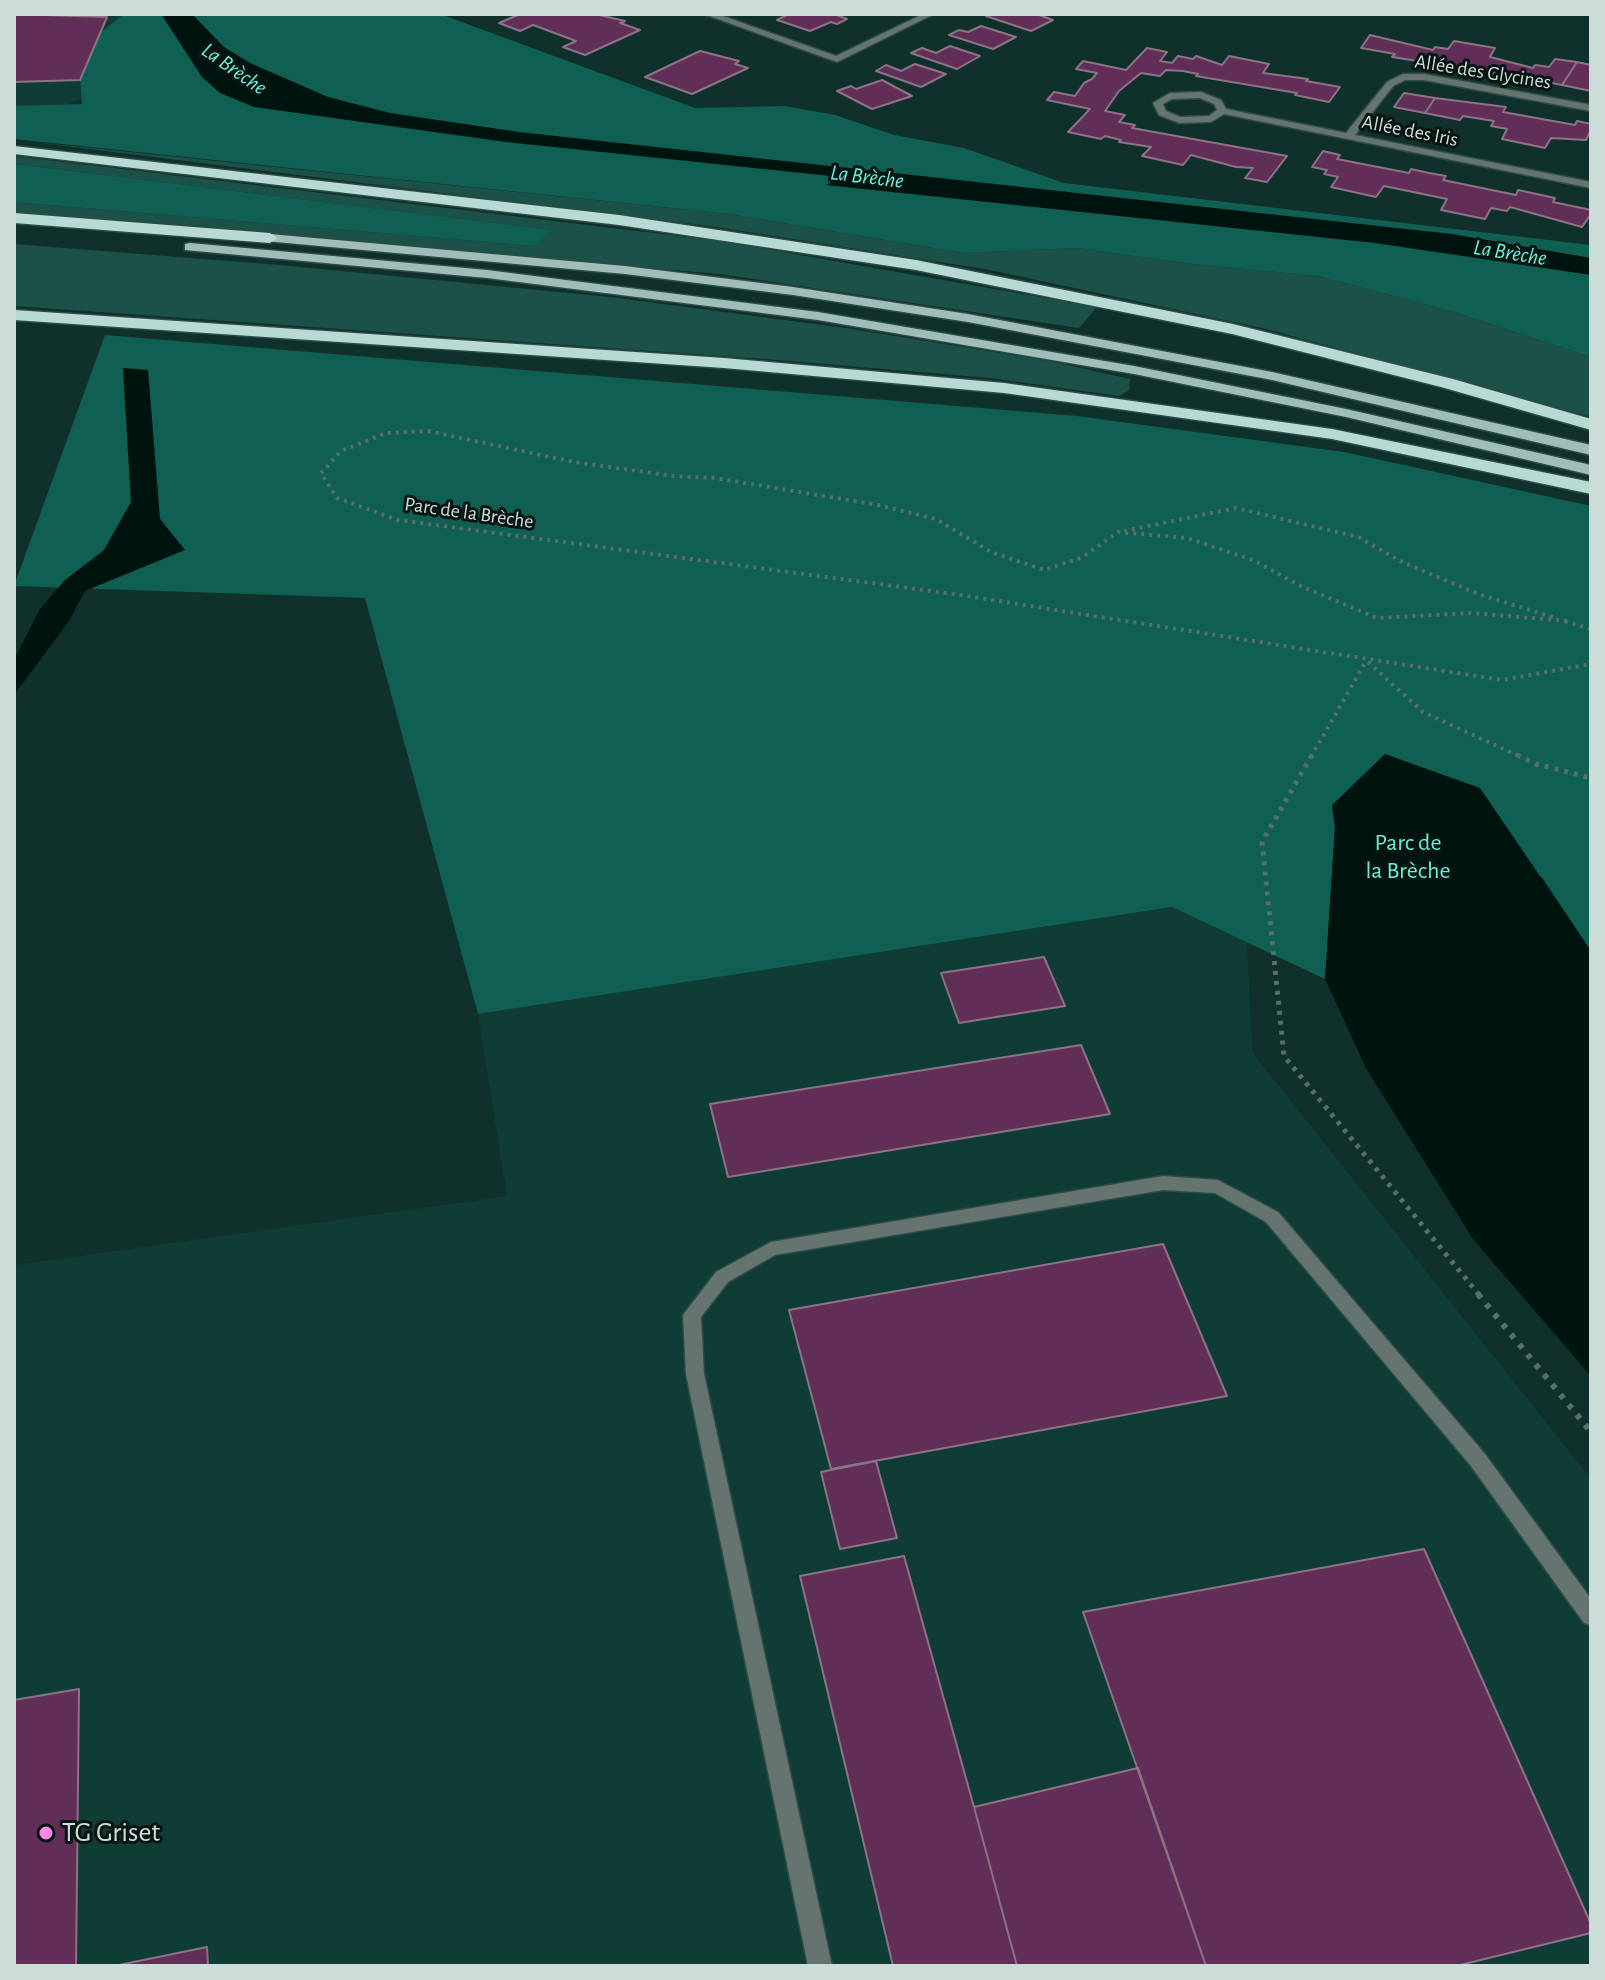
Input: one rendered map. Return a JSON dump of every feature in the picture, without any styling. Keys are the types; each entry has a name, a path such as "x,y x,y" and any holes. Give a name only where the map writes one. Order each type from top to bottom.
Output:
{"highway":[{"path":"14,150 635,222 916,265 1233,329 1447,383 1591,425"},
{"path":"14,218 270,238"},
{"path":"14,233 190,247"},
{"path":"14,315 697,361 1004,388 1332,434 1591,488"}],"main road":[{"path":"270,238 625,270 793,291 954,316 1284,378 1591,450"},
{"path":"190,247 487,274 818,316 1134,370 1346,413 1591,470"}],"street":[{"path":"708,14 837,59 930,14"},
{"name":"Allée des Glycines","path":"1348,137 1390,84 1403,77 1424,77 1591,108"},
{"name":"Allée des Iris","path":"1222,111 1218,102 1201,95 1170,96 1158,103 1162,113 1190,121 1211,119 1222,111 1591,185"},
{"path":"820,1966 695,1374 692,1315 722,1277 771,1249 1163,1183 1218,1187 1272,1217 1478,1460 1591,1616"}],"path":[{"name":"Parc de la Brèche","path":"1591,629 1481,595 1402,562 1358,537 1236,508 1118,532 1083,557 1044,570 991,552 936,519 878,505 715,478 673,476 574,462 428,431 386,433 341,451 321,473 337,498 398,520 954,594 1502,680 1591,664"},
{"path":"1118,532 1187,538 1253,560 1301,586 1377,618 1471,613 1567,621"},
{"path":"1591,778 1536,764 1423,712 1366,661 1262,842 1284,1056 1591,1432"}],"shaded area":[{"path":"14,14 124,14 100,33 80,80 81,99 56,107 14,106"},
{"path":"124,14 440,14 695,108 785,106 835,115 894,135 964,148 1064,183 1591,245 1591,357 1454,312 1318,276 1193,264 1077,248 963,253 729,214 14,139 14,106 82,104 80,80 100,33"},
{"path":"33,142 729,214 963,253 1077,248 1193,264 1318,276 1454,312 1591,357 1591,417 1262,328 985,269 716,227"},
{"path":"14,156 720,241 1097,307 1079,328 720,274 14,215 14,202 535,246 551,230 14,164"},
{"path":"14,164 552,230 535,246 14,202"},
{"path":"14,244 280,265 610,297 846,328 1049,361 1130,379 1129,390 1119,396 990,378 765,359 14,306"},
{"path":"105,335 1077,416 1344,452 1591,506 1591,951 1542,877 1332,805 1335,828 1325,979 1172,907 478,1014 365,598 14,586"},
{"path":"1172,907 1247,942 1252,1052 1591,1479 1591,1966 14,1966 14,1265 507,1196 478,1014"}],"water":[{"name":"La Brèche","path":"161,14 192,14 224,47 250,63 328,97 390,113 519,132 1452,234 1591,258 1591,275 1375,243 826,185 840,177 506,142 254,107 220,93 202,77"},
{"path":"123,368 148,370 160,519 185,550 85,591 69,621 14,695 14,660 40,609 65,580 104,550 131,502"},
{"path":"1385,754 1480,788 1591,951 1591,1376 1473,1239 1367,1070 1325,979 1335,828 1332,805"}],"building":[{"path":"14,14 107,17 80,80 14,82"},
{"path":"520,14 595,14 625,21 620,23 640,30 585,55 563,47 576,41 533,25 520,31 499,23"},
{"path":"789,14 834,14 847,19 810,31 777,20"},
{"path":"1036,14 1053,20 1031,31 986,16"},
{"path":"981,26 1016,37 993,49 949,35"},
{"path":"1370,35 1433,50 1435,47 1448,49 1454,41 1495,48 1490,57 1533,68 1535,65 1549,67 1555,59 1577,62 1562,85 1527,78 1525,82 1492,76 1494,73 1392,57 1395,54 1361,48"},
{"path":"950,46 980,56 957,69 911,53 922,48 936,53"},
{"path":"1147,48 1167,52 1160,61 1172,63 1178,56 1193,59 1196,56 1222,65 1229,56 1269,64 1263,73 1340,87 1329,102 1295,95 1297,93 1166,70 1160,76 1141,73 1119,91 1105,111 1125,115 1119,122 1135,125 1132,128 1287,156 1267,182 1245,178 1253,168 1236,167 1191,155 1183,165 1142,156 1151,147 1119,142 1121,140 1105,136 1101,139 1068,132 1090,109 1047,100 1054,92 1075,96 1084,83 1092,79 1097,73 1076,69 1083,61 1126,70"},
{"path":"700,51 739,61 735,64 748,68 692,94 645,77"},
{"path":"1577,62 1591,65 1591,91 1562,85"},
{"path":"915,64 946,74 921,87 876,71 886,65 901,71"},
{"path":"882,80 912,96 872,109 837,91 851,86 856,89"},
{"path":"1404,93 1435,98 1425,113 1394,107"},
{"path":"1435,98 1506,107 1503,112 1575,125 1577,121 1591,124 1591,130 1586,140 1551,138 1545,148 1502,139 1507,129 1491,126 1494,121 1463,116 1460,120 1425,113"},
{"path":"1323,151 1340,155 1337,159 1409,173 1411,169 1446,176 1443,180 1516,195 1518,190 1555,198 1553,202 1591,210 1591,214 1582,227 1510,207 1507,211 1491,208 1485,219 1441,210 1447,199 1384,186 1376,197 1331,187 1338,177 1324,174 1327,170 1312,167"},
{"path":"1044,957 1065,1006 959,1023 941,973"},
{"path":"1081,1045 1110,1114 728,1177 710,1104"},
{"path":"1163,1244 1227,1396 831,1469 789,1310"},
{"path":"876,1461 897,1538 840,1549 821,1472"},
{"path":"1424,1549 1591,1924 1591,1933 1456,1966 1206,1966 1083,1612"},
{"path":"904,1556 1017,1966 893,1966 800,1576"},
{"name":"TG Griset","path":"79,1689 76,1966 14,1966 14,1700"},
{"path":"1138,1768 1206,1966 1017,1966 974,1807"},
{"path":"207,1947 208,1966 114,1966"}],"place":[{"name":"TG Griset","path":"46,1833"}]}
